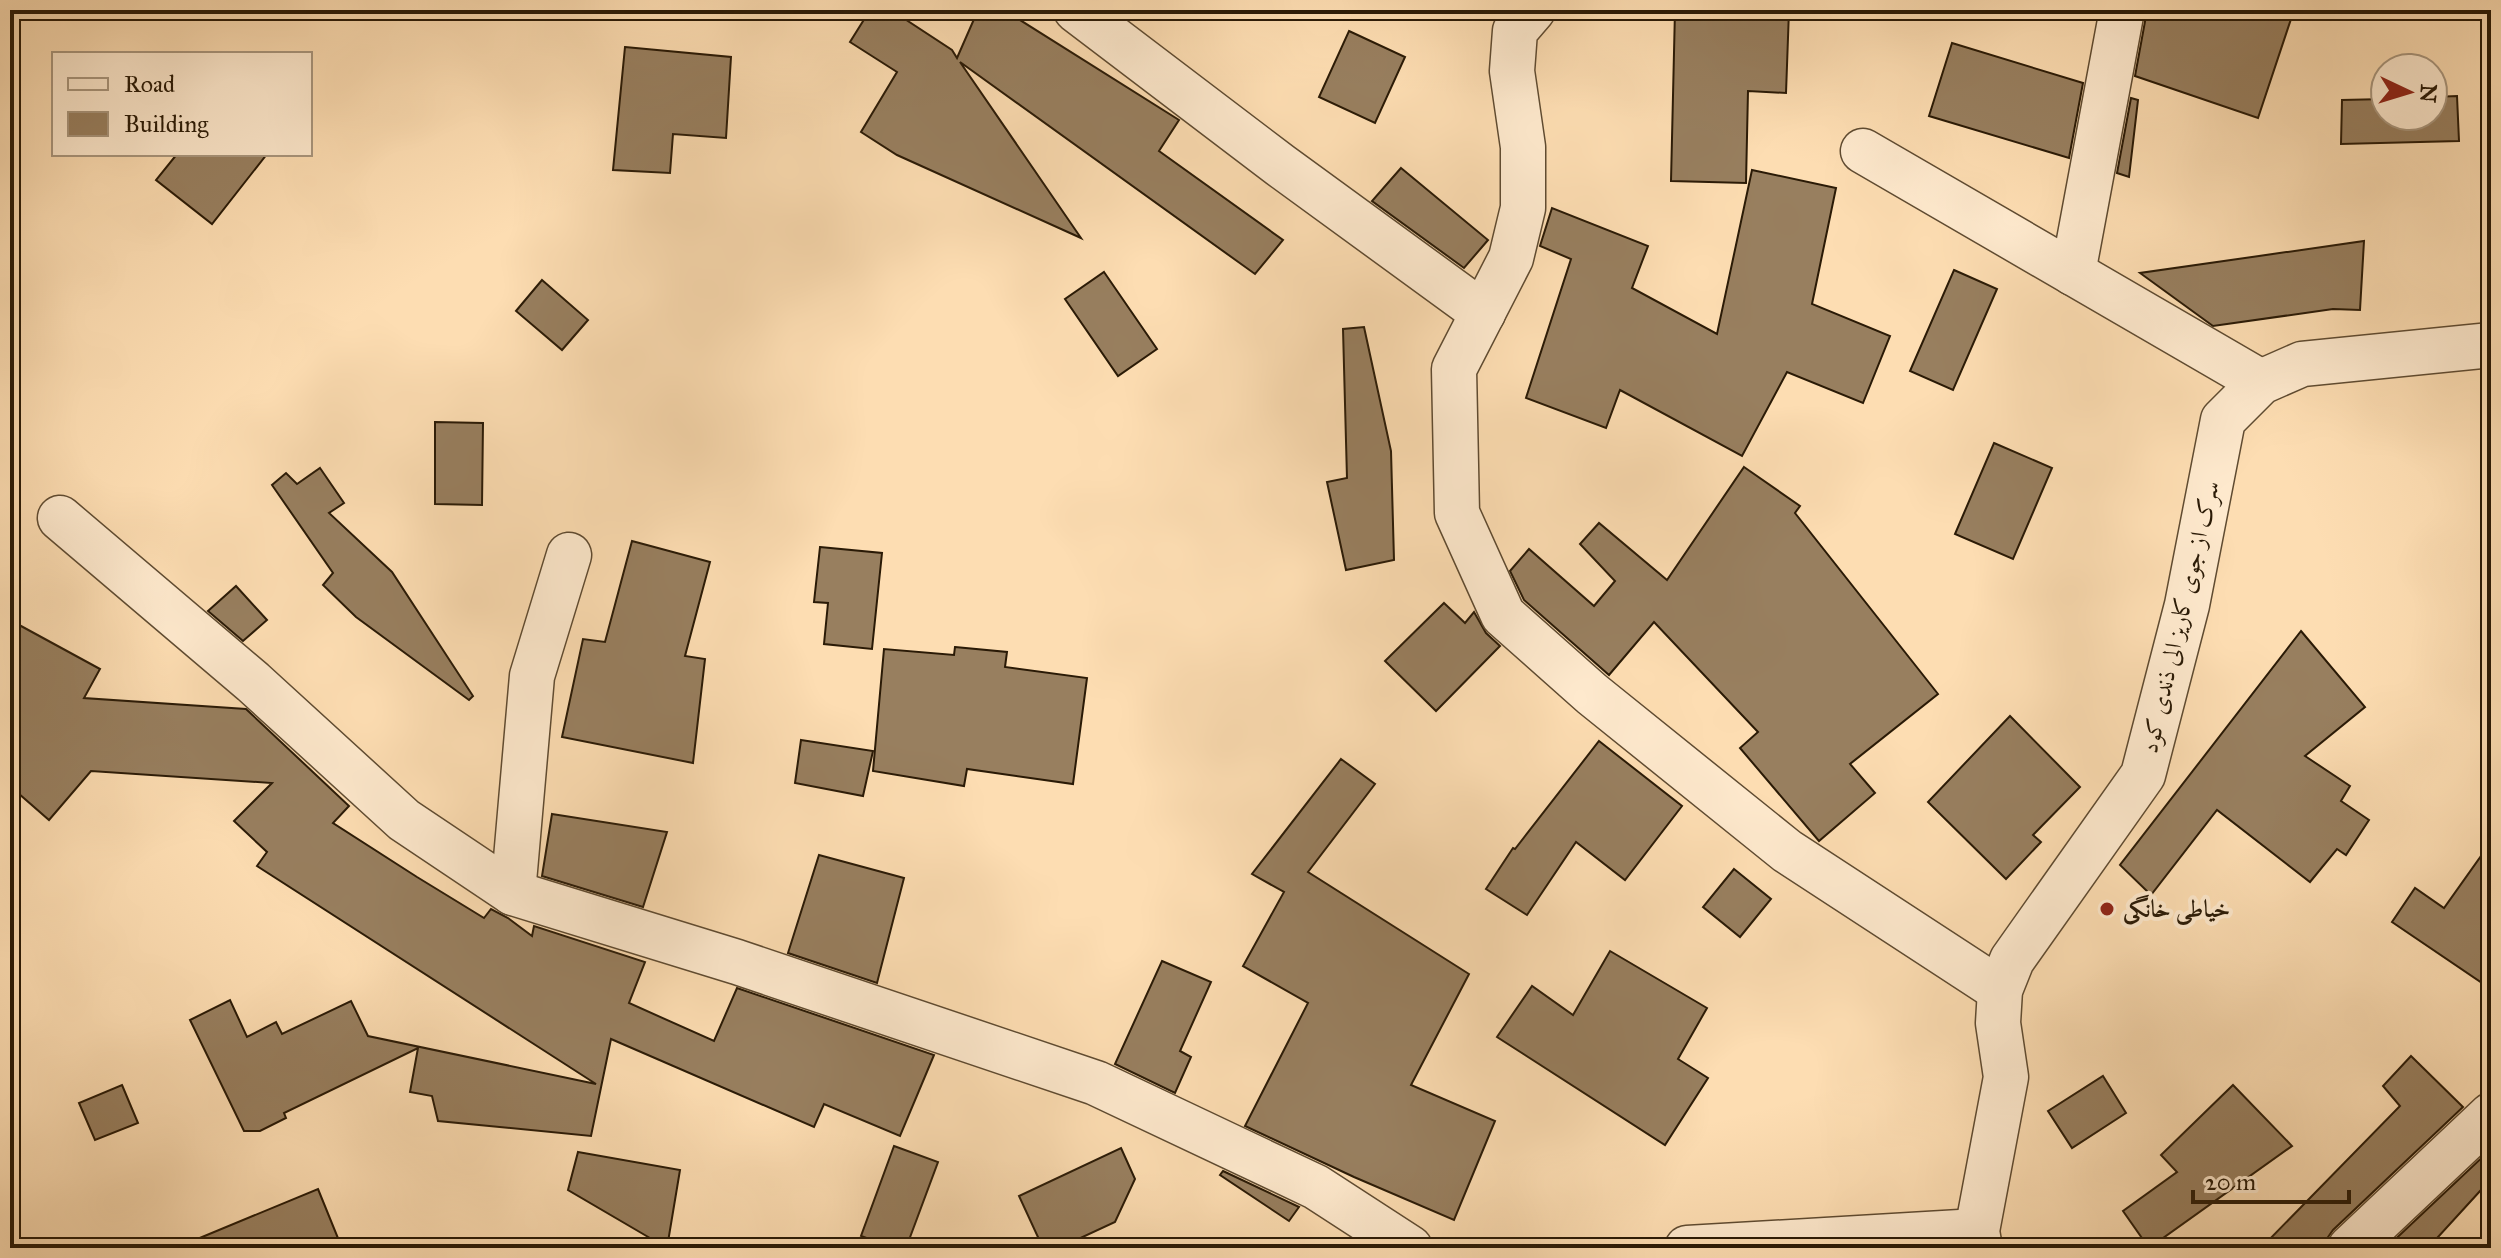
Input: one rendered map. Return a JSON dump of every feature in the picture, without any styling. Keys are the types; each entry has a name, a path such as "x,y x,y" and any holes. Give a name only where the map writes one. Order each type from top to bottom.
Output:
{"street":[{"path":"1076,10 1280,165 1483,313"},
{"path":"1533,10 1515,31 1512,71 1523,147 1523,208 1511,258 1454,369 1457,513 1503,615 1592,694 1787,851 2000,990"},
{"path":"2073,273 2122,10"},
{"path":"1863,151 2261,382"},
{"name":"سرک از جوی کاریز الی ذندی کود","path":"1978,1240 2006,1077 1998,1023 2000,990 2012,960 2143,775 2187,605 2223,420 2261,382 2302,364 2491,345"},
{"path":"60,518 253,682 404,820 513,893 737,962 1096,1083 1316,1187 1410,1248"},
{"path":"513,893 532,676 569,555"},
{"path":"2350,1248 2491,1115"},
{"path":"1687,1248 1978,1240"}],"building":[{"path":"870,10 891,10 952,50 957,58 978,10 1004,10 1179,120 1159,151 1283,240 1255,274 960,62 1081,238 897,155 861,132 897,72 850,42"},
{"path":"1675,10 1789,10 1786,93 1748,91 1746,183 1671,181"},
{"path":"2244,10 2294,10 2258,118 2135,76 2146,16 2242,18"},
{"path":"1349,31 1405,57 1375,123 1319,97"},
{"path":"1952,43 2083,83 2069,158 1929,116"},
{"path":"625,47 731,57 726,138 673,134 670,173 613,170"},
{"path":"2449,96 2457,96 2459,141 2341,144 2342,100 2369,99 2369,132 2449,132"},
{"path":"2131,98 2138,100 2129,177 2117,173"},
{"path":"175,156 265,156 212,224 156,180"},
{"path":"1401,168 1488,240 1464,268 1372,201"},
{"path":"1752,170 1836,188 1812,304 1890,336 1863,403 1787,372 1742,456 1620,390 1606,428 1526,398 1571,259 1540,246 1552,208 1648,246 1632,288 1717,334"},
{"path":"2364,241 2360,310 2333,309 2213,326 2140,273"},
{"path":"1954,270 1997,289 1953,390 1910,371"},
{"path":"1104,272 1157,349 1118,376 1065,299"},
{"path":"542,280 588,320 562,350 516,311"},
{"path":"1364,327 1391,451 1394,560 1346,570 1327,482 1347,478 1343,329"},
{"path":"435,422 483,423 482,505 435,504"},
{"path":"1994,443 2052,468 2013,559 1955,534"},
{"path":"1744,467 1800,506 1795,513 1938,694 1850,764 1875,793 1819,841 1740,748 1758,732 1654,622 1609,675 1524,600 1510,571 1529,549 1594,606 1615,581 1580,544 1599,523 1667,580"},
{"path":"320,468 344,503 329,513 392,572 473,696 469,700 356,617 323,585 333,573 272,485 286,473 297,484"},
{"path":"632,541 710,562 685,656 705,659 693,763 562,737 583,639 605,642"},
{"path":"820,547 882,553 872,649 824,644 828,603 814,602"},
{"path":"236,586 267,620 243,641 208,611"},
{"path":"1444,603 1465,623 1474,612 1486,633 1500,646 1436,711 1385,661"},
{"path":"10,620 100,669 84,698 246,709 349,806 333,823 417,877 484,918 491,909 532,936 534,926 645,962 629,1003 714,1041 737,988 934,1055 900,1136 824,1104 814,1127 611,1039 591,1136 438,1121 432,1096 410,1092 418,1048 284,1113 286,1118 260,1131 244,1131 190,1020 230,1000 247,1037 276,1022 282,1034 351,1001 368,1036 596,1084 257,866 267,852 234,821 272,783 91,771 49,820 10,786"},
{"path":"2301,631 2365,707 2305,756 2350,786 2341,801 2369,820 2346,855 2337,849 2310,882 2217,810 2151,895 2120,865"},
{"path":"955,647 1007,652 1005,667 1087,678 1073,784 967,769 964,786 873,771 884,649 954,655"},
{"path":"2010,716 2080,787 2033,835 2041,842 2006,879 1928,802"},
{"path":"801,740 873,751 863,796 795,783"},
{"path":"1599,741 1682,806 1625,880 1576,842 1527,915 1486,889 1513,848"},
{"path":"1341,759 1375,784 1308,872 1469,974 1411,1085 1495,1121 1454,1220 1245,1126 1308,1003 1243,966 1284,892 1252,874"},
{"path":"552,814 667,832 643,907 542,876"},
{"path":"2491,842 2491,989 2392,922 2415,888 2444,908"},
{"path":"819,855 904,878 877,983 788,953"},
{"path":"1734,869 1771,899 1740,937 1703,907"},
{"path":"1610,951 1707,1008 1678,1059 1708,1078 1665,1145 1497,1037 1532,986 1573,1015"},
{"path":"1162,961 1211,982 1180,1051 1191,1057 1175,1093 1115,1064"},
{"path":"2411,1056 2463,1107 2333,1230 2326,1240 2326,1248 2261,1248 2400,1106 2383,1086"},
{"path":"2103,1076 2126,1113 2072,1148 2048,1111"},
{"path":"122,1085 138,1123 95,1140 79,1103"},
{"path":"2233,1085 2292,1146 2149,1248 2123,1211 2177,1172 2161,1155"},
{"path":"894,1146 938,1162 906,1248 894,1248 861,1236"},
{"path":"1121,1148 1135,1179 1115,1222 1059,1248 1043,1248 1019,1196"},
{"path":"2491,1149 2491,1179 2428,1248 2386,1248"},
{"path":"578,1152 680,1170 667,1248 568,1190"},
{"path":"1223,1171 1299,1207 1289,1221 1220,1175"},
{"path":"318,1189 342,1248 178,1248 178,1247"}],"place":[{"name":"خیاطی خانگی","path":"2107,909"}]}
